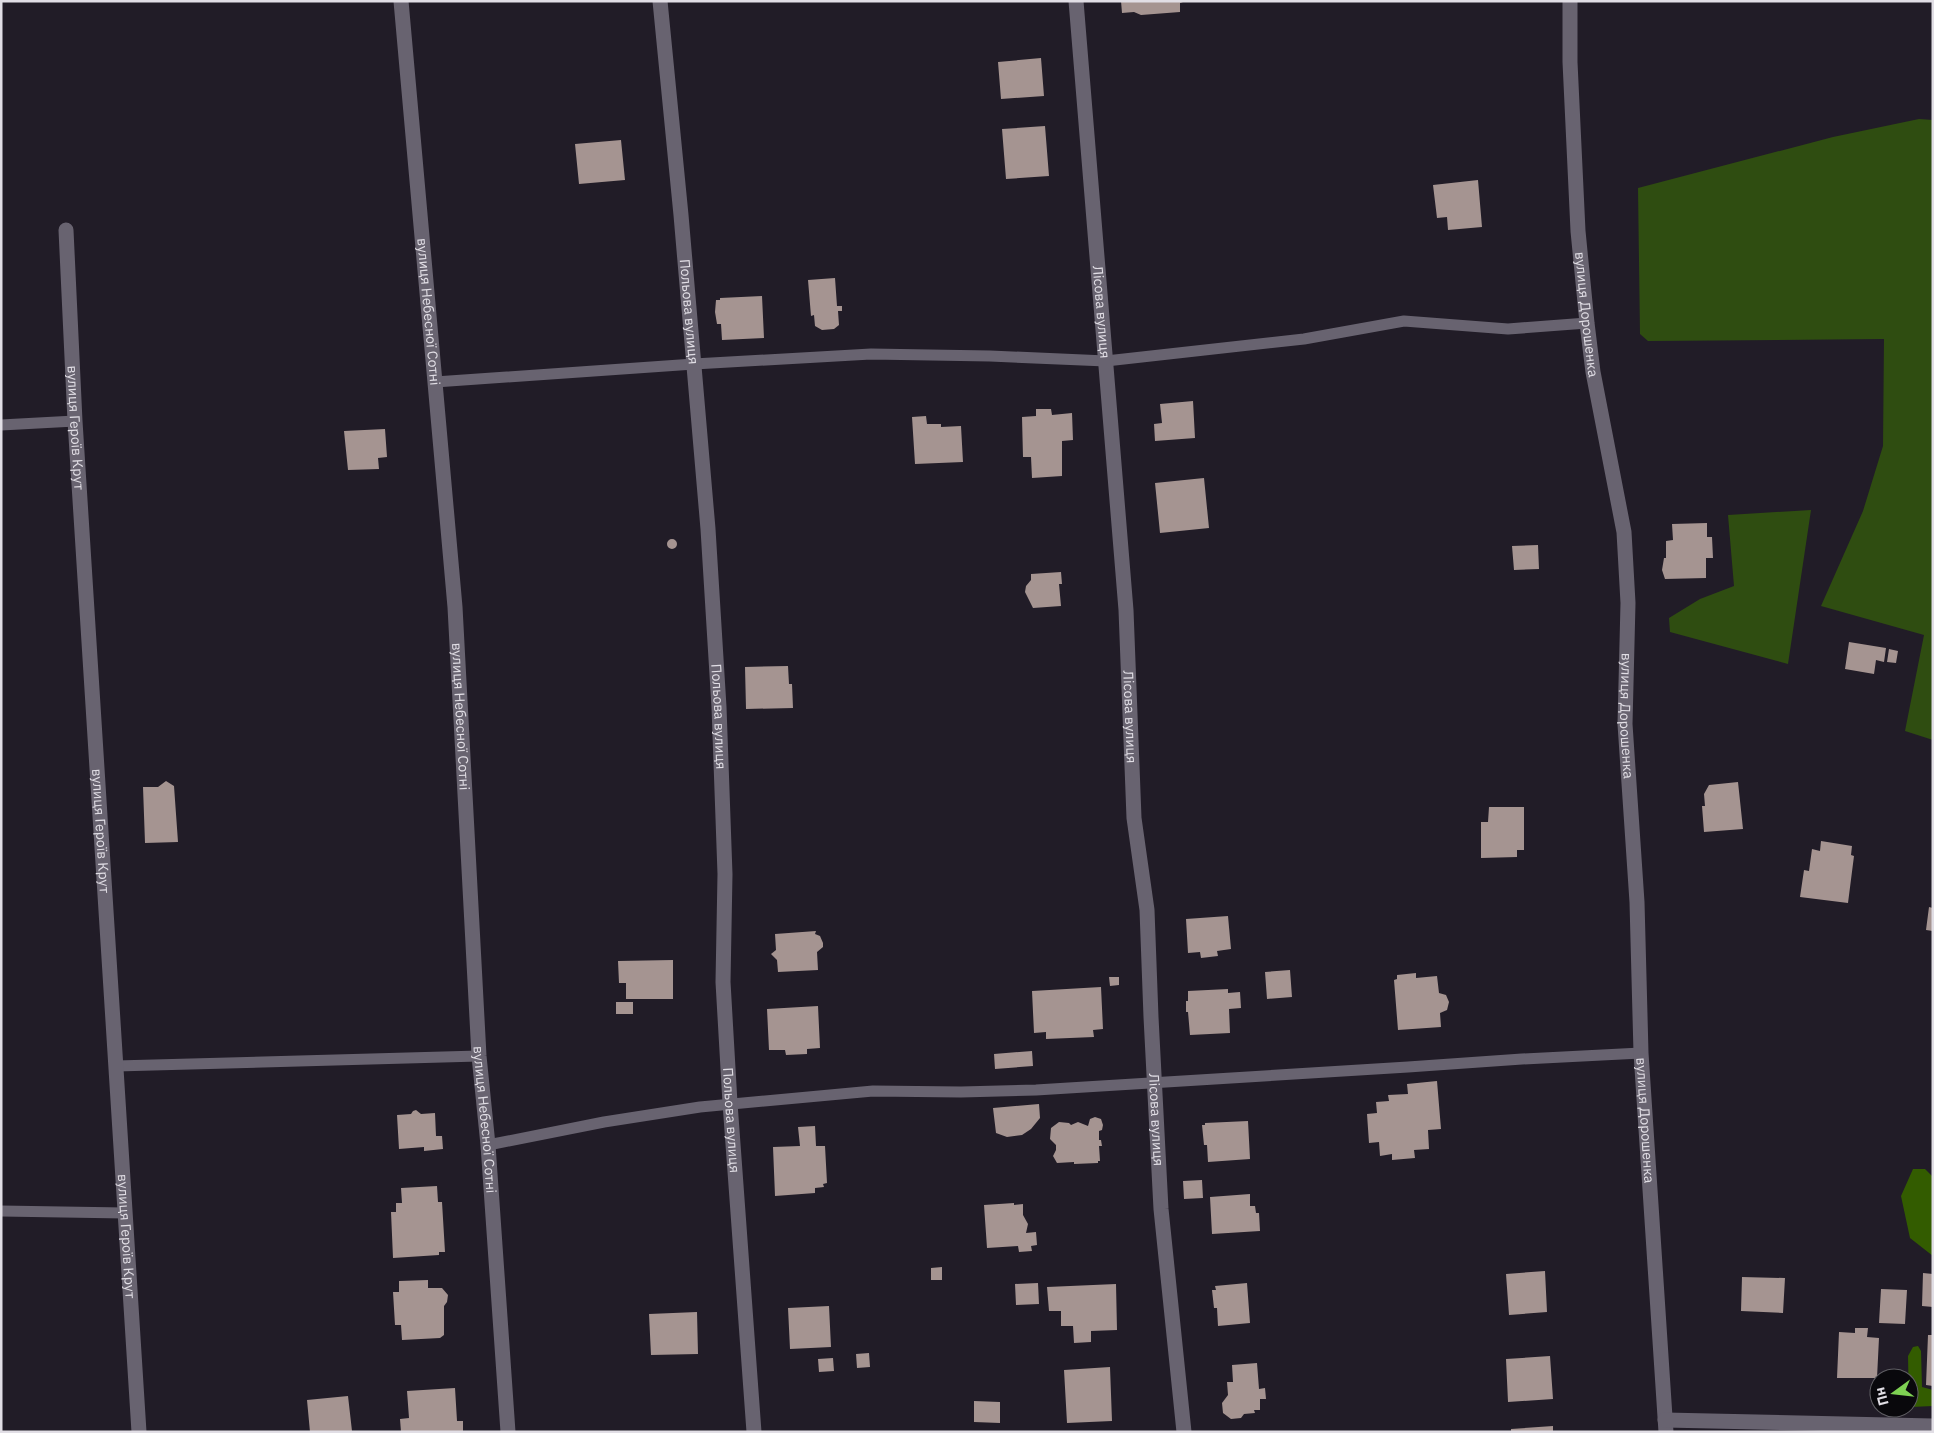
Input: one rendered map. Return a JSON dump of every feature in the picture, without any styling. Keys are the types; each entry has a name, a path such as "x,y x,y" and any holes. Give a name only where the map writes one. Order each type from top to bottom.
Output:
{"street":[{"name":"вулиця Небесної Сотні","path":"401,1 455,607 479,1056 488,1145 508,1432"},
{"name":"Польова вулиця","path":"660,1 681,215 708,529 719,707 725,874 724,982 730,1103 754,1432"},
{"name":"Лісова вулиця","path":"1076,1 1126,610 1134,818 1148,910 1161,1209 1184,1432"},
{"name":"вулиця Дорошенка","path":"1570,1 1570,62 1578,231 1587,323 1593,372 1624,532 1628,603 1625,724 1637,902 1641,1053 1665,1426"},
{"name":"вулиця Героїв Крут","path":"66,230 75,421 139,1432"},
{"path":"1665,1426 1933,1426"}],"lane":[{"path":"435,382 871,354 990,356 1106,361 1304,339 1404,321 1508,329 1587,323"},
{"path":"1,425 75,421"},
{"path":"488,1145 604,1122 730,1103 873,1091 1017,1090 1408,1067 1522,1058 1641,1053"},
{"path":"116,1066 479,1056"},
{"path":"1,1211 125,1213"}],"green space":[{"path":"1919,119 1933,120 1933,740 1905,731 1924,635 1821,606 1863,511 1883,446 1884,339 1648,341 1640,334 1638,188 1833,137"},
{"path":"1811,510 1788,664 1670,632 1669,618 1700,599 1734,586 1728,515"},
{"path":"1913,1169 1925,1169 1933,1177 1933,1256 1910,1238 1901,1196"},
{"path":"1918,1346 1921,1351 1922,1387 1933,1390 1933,1406 1919,1407 1919,1368 1908,1368 1908,1356 1913,1347"}],"building":[{"path":"1121,1 1183,2 1180,3 1180,12 1141,15 1134,12 1122,13"},
{"path":"1041,58 1044,96 1001,99 998,62"},
{"path":"1045,126 1049,176 1006,179 1002,129"},
{"path":"621,140 625,180 579,184 575,144"},
{"path":"1478,180 1482,227 1448,230 1447,217 1437,218 1433,185"},
{"path":"835,278 837,306 842,306 842,311 838,311 839,325 834,329 822,330 815,326 814,315 811,316 808,280"},
{"path":"762,296 764,338 722,340 721,324 717,324 715,312 716,300 720,300 720,298"},
{"path":"1193,401 1195,438 1155,441 1154,424 1162,423 1160,404"},
{"path":"1036,409 1051,409 1052,415 1072,413 1073,440 1062,441 1062,476 1032,478 1031,457 1023,457 1022,417 1036,416"},
{"path":"926,416 927,424 941,424 941,427 961,426 963,462 915,464 912,417"},
{"path":"385,429 387,457 378,458 379,469 348,470 344,431"},
{"path":"1204,478 1209,528 1160,533 1155,483"},
{"path":"1707,523 1707,537 1712,537 1713,558 1706,558 1706,578 1665,579 1662,570 1664,558 1666,558 1666,541 1673,540 1672,524"},
{"path":"672,539 677,544 672,549 667,544"},
{"path":"1538,545 1539,569 1514,570 1512,546"},
{"path":"1061,572 1062,584 1059,584 1061,606 1033,608 1025,592 1026,586 1031,580 1031,574"},
{"path":"1849,642 1886,648 1884,662 1876,660 1874,674 1845,669"},
{"path":"1889,649 1898,651 1896,663 1887,662"},
{"path":"788,666 789,684 792,684 793,708 746,709 745,667"},
{"path":"166,781 174,786 178,842 145,843 143,787 158,787"},
{"path":"1738,782 1743,829 1704,832 1702,806 1705,806 1704,794 1709,785"},
{"path":"1489,807 1524,807 1524,850 1517,850 1517,857 1481,858 1481,822 1488,822"},
{"path":"1821,841 1852,846 1851,855 1854,856 1848,903 1800,897 1804,870 1809,871 1812,849 1820,851"},
{"path":"1929,907 1933,908 1933,931 1926,930"},
{"path":"1228,916 1231,949 1217,951 1218,956 1201,958 1200,952 1188,953 1186,919"},
{"path":"816,931 815,934 820,936 823,943 823,947 817,952 818,970 778,972 777,960 771,954 776,950 775,934"},
{"path":"673,960 673,999 626,999 626,983 619,983 618,961"},
{"path":"1290,970 1292,997 1267,999 1265,972"},
{"path":"1416,973 1416,978 1437,976 1439,993 1446,995 1449,1002 1447,1010 1440,1013 1441,1027 1398,1030 1394,980 1397,979 1397,975"},
{"path":"1109,977 1119,977 1119,985 1110,986"},
{"path":"1101,987 1103,1029 1093,1030 1094,1037 1046,1039 1046,1032 1034,1033 1032,991"},
{"path":"1228,989 1228,993 1240,992 1241,1008 1229,1009 1230,1033 1190,1035 1188,1012 1186,1012 1188,991"},
{"path":"616,1002 633,1002 633,1014 616,1014"},
{"path":"818,1006 820,1048 807,1049 807,1054 786,1055 785,1050 769,1050 767,1009"},
{"path":"1032,1051 1033,1066 995,1069 994,1054"},
{"path":"1437,1081 1441,1129 1428,1130 1429,1149 1414,1150 1415,1158 1392,1160 1392,1154 1380,1156 1379,1142 1369,1143 1367,1114 1377,1113 1376,1102 1389,1101 1388,1095 1408,1094 1407,1084"},
{"path":"1039,1104 1040,1118 1031,1129 1022,1135 1007,1137 996,1133 993,1108"},
{"path":"416,1110 421,1114 435,1113 436,1136 442,1136 443,1149 424,1151 424,1147 399,1149 397,1115 411,1114"},
{"path":"1095,1117 1101,1119 1103,1125 1102,1130 1099,1131 1099,1140 1101,1140 1102,1146 1099,1146 1100,1161 1098,1163 1057,1163 1053,1156 1056,1145 1050,1139 1051,1128 1059,1122 1071,1125 1078,1122 1088,1126 1090,1119"},
{"path":"1248,1121 1250,1159 1208,1162 1207,1145 1204,1145 1202,1125 1205,1125 1205,1123"},
{"path":"815,1126 816,1146 825,1146 827,1183 823,1184 824,1187 815,1188 815,1193 775,1196 773,1147 800,1146 798,1127"},
{"path":"1202,1180 1203,1198 1184,1199 1183,1181"},
{"path":"437,1186 438,1202 442,1202 445,1252 439,1252 439,1255 393,1258 391,1212 396,1212 396,1203 402,1203 401,1188"},
{"path":"1250,1194 1250,1206 1255,1206 1256,1213 1259,1213 1260,1231 1212,1234 1210,1197"},
{"path":"1014,1203 1014,1205 1023,1204 1023,1215 1028,1224 1026,1233 1036,1232 1037,1245 1031,1246 1032,1251 1019,1252 1018,1246 987,1248 984,1205"},
{"path":"942,1267 942,1280 931,1280 931,1268"},
{"path":"1545,1271 1547,1312 1509,1315 1506,1274"},
{"path":"1923,1273 1933,1274 1933,1307 1922,1306"},
{"path":"1742,1277 1785,1278 1783,1313 1741,1311"},
{"path":"428,1280 428,1288 442,1288 448,1295 444,1306 444,1335 440,1338 402,1340 401,1325 395,1325 393,1292 399,1292 399,1281"},
{"path":"1038,1283 1039,1304 1016,1305 1015,1284"},
{"path":"1247,1283 1250,1323 1218,1326 1217,1308 1214,1308 1212,1290 1216,1290 1215,1286"},
{"path":"1116,1284 1117,1330 1091,1331 1091,1342 1074,1343 1073,1326 1061,1326 1061,1311 1049,1311 1047,1287"},
{"path":"1881,1289 1907,1290 1905,1324 1879,1323"},
{"path":"829,1306 831,1347 790,1349 788,1308"},
{"path":"697,1312 698,1354 651,1355 649,1314"},
{"path":"1855,1328 1868,1328 1867,1337 1879,1338 1878,1368 1869,1368 1869,1378 1837,1378 1839,1332 1855,1333"},
{"path":"1928,1335 1933,1335 1933,1386 1926,1385"},
{"path":"869,1353 870,1367 857,1368 856,1354"},
{"path":"1550,1356 1553,1399 1508,1402 1506,1359"},
{"path":"833,1358 834,1371 819,1372 818,1359"},
{"path":"1257,1363 1259,1389 1265,1388 1266,1399 1260,1399 1260,1410 1254,1410 1255,1413 1244,1414 1241,1418 1231,1419 1223,1413 1222,1403 1228,1395 1227,1382 1233,1382 1232,1365"},
{"path":"1110,1367 1112,1421 1067,1423 1064,1370"},
{"path":"455,1388 457,1421 463,1421 463,1432 401,1432 400,1419 409,1418 407,1391"},
{"path":"348,1396 352,1431 310,1432 307,1400"},
{"path":"974,1401 1000,1402 1000,1423 974,1422"},
{"path":"1553,1426 1553,1432 1511,1432 1511,1429"}]}
